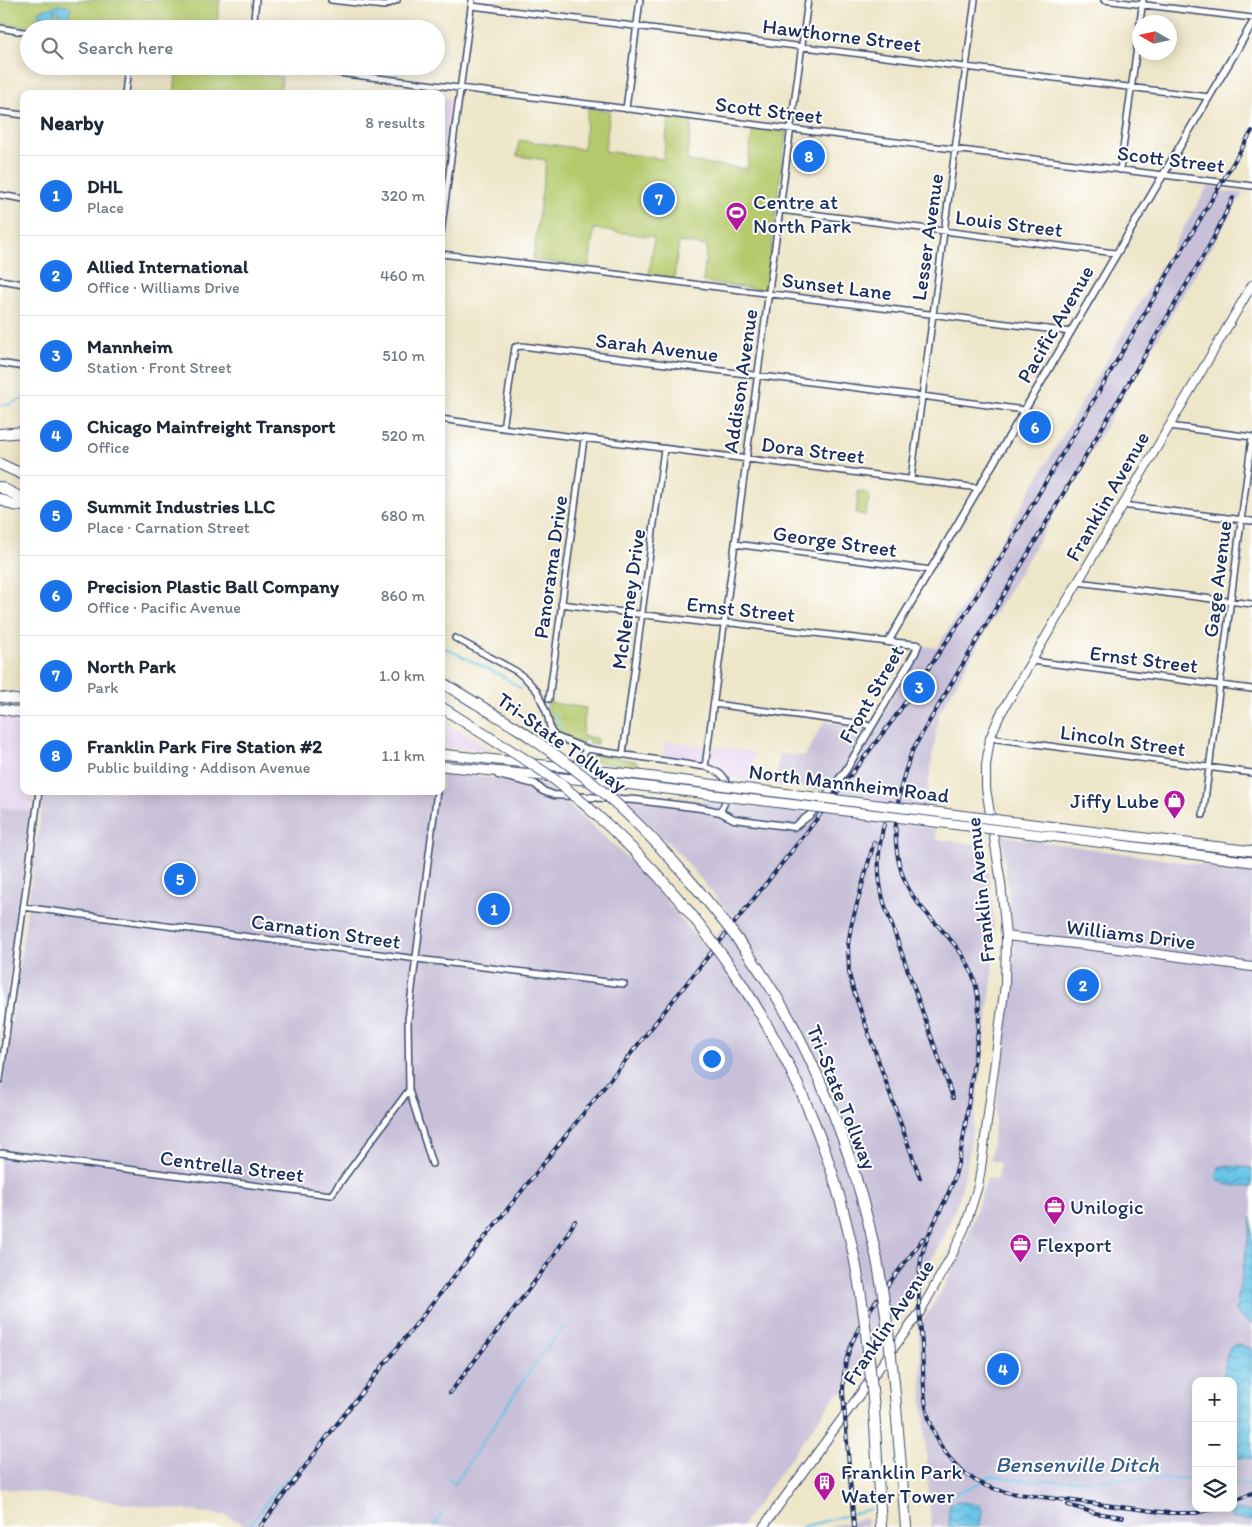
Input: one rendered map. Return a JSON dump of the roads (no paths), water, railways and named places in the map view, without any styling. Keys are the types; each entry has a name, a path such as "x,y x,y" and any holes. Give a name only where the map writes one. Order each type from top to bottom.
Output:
{"highway":[{"path":"0,434 20,432"},
{"path":"0,464 20,473"},
{"path":"0,487 20,497"},
{"path":"0,499 13,505 20,506"},
{"name":"Tri-State Tollway","path":"445,684 520,730 581,774 637,824 672,859 719,914 763,977 793,1026 819,1080 839,1129 858,1183 878,1264 886,1312 894,1383 906,1527"},
{"name":"Tri-State Tollway","path":"445,709 495,740 557,782 617,833 690,911 721,952 776,1039 809,1109 833,1176 849,1233 866,1334 874,1409 881,1527"}],"main road":[{"name":"Franklin Avenue","path":"763,1527 920,1312 945,1270 965,1227 981,1168 1005,985 1006,936 1001,883 986,788 986,766 990,738 1000,715 1252,284"},
{"path":"0,697 20,700"},
{"path":"0,709 20,712"},
{"name":"North Mannheim Road","path":"445,754 573,767 1252,851"},
{"name":"North Mannheim Road","path":"445,766 625,784 1252,862"},
{"name":"Williams Drive","path":"1006,936 1252,967"}],"street":[{"path":"254,20 256,0"},
{"path":"331,0 384,6 397,0"},
{"path":"626,109 640,0"},
{"name":"Addison Avenue","path":"705,767 808,0"},
{"name":"Lesser Avenue","path":"911,479 975,0"},
{"path":"1104,0 1143,2 1252,18"},
{"path":"1141,15 1143,2"},
{"path":"445,202 472,3"},
{"name":"Hawthorne Street","path":"472,3 637,26 1209,97"},
{"name":"Pacific Avenue","path":"888,642 1071,332 1115,253 1252,24"},
{"path":"0,28 20,31"},
{"path":"1120,170 1135,60"},
{"path":"125,90 127,75"},
{"name":"Scott Street","path":"354,75 1252,186"},
{"path":"0,112 20,114"},
{"path":"0,195 20,198"},
{"name":"Louis Street","path":"780,210 1115,253"},
{"name":"Sunset Lane","path":"445,254 599,272 1071,332"},
{"path":"0,280 20,283"},
{"name":"Sarah Avenue","path":"503,428 515,347 522,346 1024,410"},
{"path":"0,364 20,366"},
{"name":"Dora Street","path":"445,420 584,439 979,488"},
{"path":"1169,426 1252,437"},
{"name":"Gage Avenue","path":"1203,815 1252,437"},
{"name":"Panorama Drive","path":"549,699 584,439"},
{"name":"McNerney Drive","path":"623,754 664,449"},
{"path":"1122,505 1252,521"},
{"name":"George Street","path":"735,544 931,570"},
{"path":"1077,582 1252,604"},
{"name":"Ernst Street","path":"561,604 716,624 725,623 918,645"},
{"path":"455,638 516,671 526,679 537,691 547,714 551,731 555,736 586,749 705,767 723,775 728,782 727,799 720,812 636,800 554,795 543,791 535,784 470,768"},
{"name":"Front Street","path":"720,812 734,819 794,827 811,814 832,790 872,727 918,645"},
{"name":"Ernst Street","path":"1032,661 1252,689"},
{"path":"714,704 864,724 872,727"},
{"name":"Lincoln Street","path":"990,738 1252,773"},
{"path":"573,767 586,749"},
{"path":"544,775 544,786 554,795"},
{"path":"0,1080 38,795"},
{"path":"432,1164 410,1090 408,1020 437,795"},
{"name":"Carnation Street","path":"23,907 417,959 624,984"},
{"name":"Centrella Street","path":"0,1153 331,1195 410,1090"}],"water":[{"path":"57,5 71,6 69,14 64,20 56,10 54,11 56,17 48,20 38,20 37,18 40,16 38,12"},
{"path":"1219,1167 1252,1168 1252,1187 1219,1181 1216,1178"},
{"path":"1252,1217 1252,1323 1242,1318 1236,1309"},
{"path":"1238,1344 1252,1349 1252,1459 1237,1457 1237,1377 1224,1377 1226,1358 1231,1347"},
{"path":"957,1501 979,1505 982,1509 980,1527 949,1527 949,1507 950,1504"},
{"path":"1243,1510 1252,1513 1252,1521 1231,1518 1231,1513"}],"waterway":[{"path":"0,405 20,400"},
{"path":"445,648 504,677 521,689"},
{"path":"556,714 561,732"},
{"path":"448,1479 455,1484 532,1368 563,1327"},
{"name":"Bensenville Ditch","path":"249,1527 279,1484 295,1473"},
{"name":"Bensenville Ditch","path":"931,1496 954,1494 971,1488 991,1476 1028,1481 1192,1478"},
{"name":"Bensenville Ditch","path":"1237,1483 1252,1485"},
{"name":"Bensenville Ditch","path":"802,1527 870,1509"},
{"path":"434,1527 442,1513"}],"railway":[{"path":"260,1527 336,1425 802,838 893,720 962,619 1008,546 1252,131"},
{"path":"1200,1512 1169,1513 1001,1491 986,1486 964,1473 947,1454 934,1432 929,1420 924,1392 919,1302 921,1259 932,1228 954,1179 960,1154 979,1015 974,979 964,957 926,913 907,886 900,868 896,848 896,828 897,807 901,787 913,749 1212,241 1233,198"},
{"path":"890,802 879,852 881,890 953,1098"},
{"path":"874,842 851,926 848,945 849,973 920,1178"},
{"path":"450,1393 554,1256 575,1221"},
{"path":"854,1527 843,1393 846,1361 862,1322 923,1238"},
{"path":"1237,1500 1252,1493"},
{"path":"1068,1505 1095,1513 1123,1517"}],"place":[{"name":"Franklin Park Fire Station #2","path":"809,156"},
{"name":"North Park","path":"659,199"},
{"name":"Centre at North Park","path":"737,232"},
{"name":"Precision Plastic Ball Company","path":"1035,427"},
{"name":"Mannheim","path":"919,687"},
{"name":"Jiffy Lube","path":"1175,819"},
{"name":"Summit Industries LLC","path":"180,879"},
{"name":"DHL","path":"494,909"},
{"name":"Allied International","path":"1083,985"},
{"name":"Unilogic","path":"1054,1225"},
{"name":"Flexport","path":"1021,1263"},
{"name":"Chicago Mainfreight Transport","path":"1003,1369"},
{"name":"Franklin Park Water Tower","path":"825,1502"}]}
